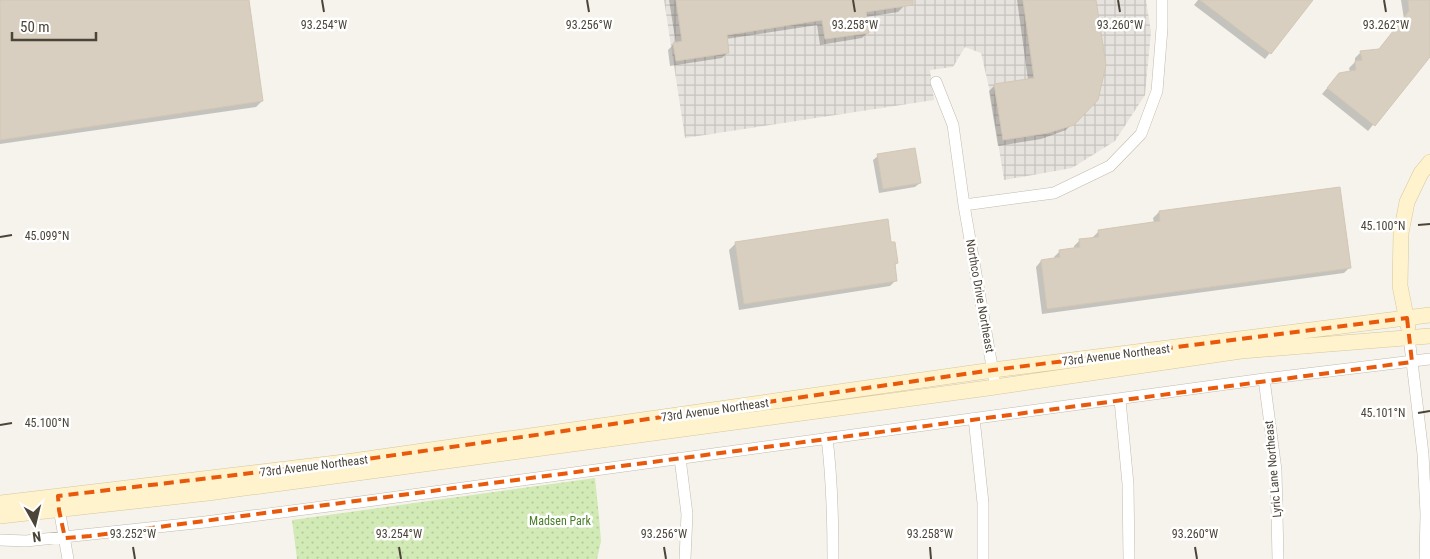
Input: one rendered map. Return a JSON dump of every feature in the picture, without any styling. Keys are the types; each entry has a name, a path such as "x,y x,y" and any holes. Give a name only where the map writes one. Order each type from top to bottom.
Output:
{"street":[{"path":"964,205 1054,193 1110,166 1141,134 1157,90 1162,0"},
{"name":"Northco Drive Northeast","path":"936,82 954,125 964,205 996,387"},
{"path":"1425,559 1426,514 1423,454 1407,318 1400,286 1401,233 1407,202 1421,172 1430,162"},
{"name":"73rd Avenue Northeast","path":"0,516 58,503 993,370 1430,315"},
{"name":"73rd Avenue Northeast","path":"0,503 58,503 218,492 996,387 1241,351 1430,336"},
{"path":"0,540 26,542 205,522 1120,400 1264,379 1430,359"},
{"name":"Lyric Lane Northeast","path":"1264,379 1276,470 1278,559"},
{"path":"1120,400 1128,484 1129,559"},
{"path":"974,418 983,503 983,559"},
{"path":"827,438 833,514 833,559"},
{"path":"680,458 687,514 686,559"},
{"path":"58,503 68,559"}],"highlighted area":[{"path":"1407,318 1412,362 90,536 65,538 59,510 58,496 353,461 993,370"}],"shaded area":[{"path":"664,0 1146,0 1151,32 1145,95 1115,141 1072,168 1004,180 990,92 981,53 965,47 953,67 930,70 934,100 685,138"}],"green space":[{"name":"Madsen Park","path":"595,478 601,541 597,559 297,559 292,520"}],"building":[{"path":"0,0 249,0 263,101 0,140"},
{"path":"676,0 913,0 913,5 866,12 869,33 825,39 822,20 727,35 729,53 676,61 673,43 682,41"},
{"path":"1023,0 1096,0 1106,65 1098,100 1074,125 1048,133 1003,140 994,84 1034,78"},
{"path":"1200,0 1313,0 1271,54"},
{"path":"1408,0 1430,0 1430,57 1375,126 1327,88 1339,73 1356,70 1355,61 1362,60 1360,51 1379,49 1409,11"},
{"path":"915,148 921,183 883,189 877,154"},
{"path":"1340,187 1351,268 1047,309 1041,260 1060,257 1059,250 1080,247 1079,239 1099,237 1098,230 1160,221 1159,211"},
{"path":"888,219 891,242 895,242 898,263 895,264 897,281 744,304 735,242"}]}
